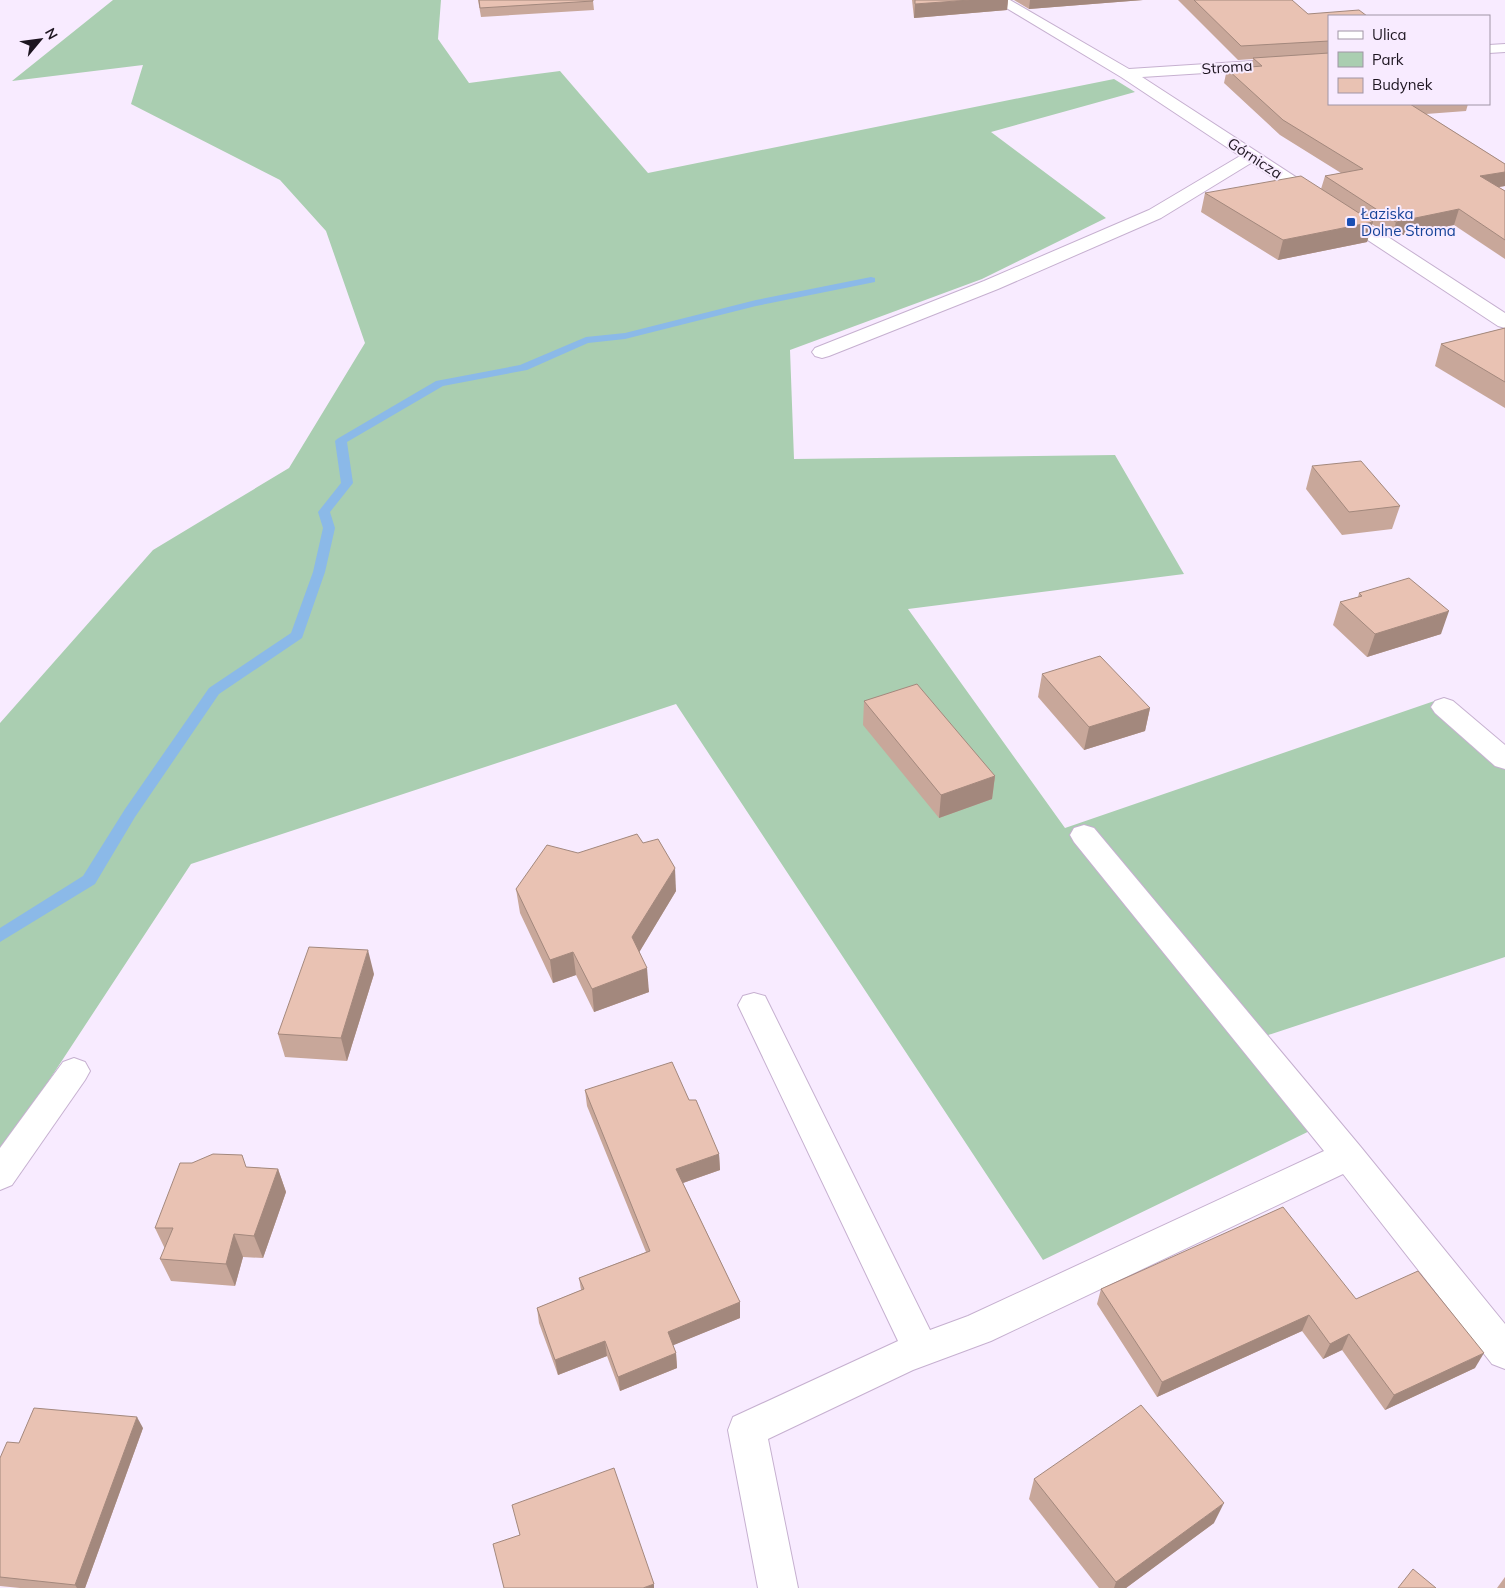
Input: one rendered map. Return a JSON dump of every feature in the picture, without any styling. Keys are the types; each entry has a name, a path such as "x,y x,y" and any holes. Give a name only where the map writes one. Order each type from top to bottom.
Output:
{"street":[{"name":"Górnicza","path":"1000,0 1126,74 1505,322"},
{"path":"1490,49 1505,48"},
{"name":"Stroma","path":"1126,74 1328,60"},
{"path":"822,352 991,285 1155,214 1252,156"},
{"path":"1444,707 1505,760"},
{"path":"1084,835 1348,1156 1505,1352"},
{"path":"754,1005 921,1350"},
{"path":"0,1175 74,1071"},
{"path":"778,1588 747,1430 902,1357 978,1329 1348,1156"}],"green space":[{"path":"113,0 441,0 438,39 469,83 560,71 648,173 1114,79 1135,92 991,132 1106,218 982,279 790,350 794,459 1115,455 1184,574 908,609 1065,828 1443,698 1505,750 1505,957 1256,1039 1324,1124 1043,1260 676,704 191,864 0,1155 0,723 153,550 289,468 365,343 326,231 280,180 131,104 143,65 12,81"}],"building":[{"path":"479,0 593,0 593,1 480,8"},
{"path":"915,0 970,0 915,4"},
{"path":"1194,0 1292,0 1308,14 1359,10 1366,15 1328,15 1328,41 1241,46"},
{"path":"1328,53 1328,105 1412,105 1505,164 1505,172 1480,176 1505,191 1505,240 1459,209 1396,222 1325,176 1363,169 1283,120 1227,69 1262,66 1253,58"},
{"path":"1301,176 1373,222 1283,240 1205,193"},
{"path":"1505,328 1505,382 1441,344"},
{"path":"1361,461 1400,506 1349,512 1312,466"},
{"path":"1409,578 1449,611 1375,634 1340,602 1362,596 1359,593"},
{"path":"1100,656 1150,708 1089,727 1042,674"},
{"path":"917,684 995,776 941,795 864,701"},
{"path":"637,834 643,843 658,839 675,868 632,937 647,968 592,989 573,952 550,960 516,889 547,845 578,853"},
{"path":"309,947 368,950 341,1038 278,1034"},
{"path":"672,1062 689,1100 696,1100 719,1154 676,1169 740,1302 668,1332 676,1353 618,1377 605,1341 555,1360 537,1308 584,1289 579,1278 650,1251 585,1090"},
{"path":"213,1154 242,1155 246,1167 278,1169 254,1236 234,1234 226,1264 160,1259 173,1228 155,1228 180,1163 192,1163"},
{"path":"1283,1207 1356,1299 1418,1271 1484,1353 1394,1395 1349,1334 1330,1344 1309,1315 1162,1382 1101,1289"},
{"path":"1141,1405 1224,1503 1116,1582 1034,1479"},
{"path":"34,1408 137,1417 75,1585 0,1577 0,1458 7,1442 19,1443"},
{"path":"614,1468 654,1584 643,1588 504,1588 493,1544 520,1535 512,1505"},
{"path":"1413,1569 1436,1588 1398,1588"}],"waterway":[{"path":"0,936 89,880 130,813 214,691 297,635 319,572 329,528 324,512 347,483 341,441 440,383 523,368 586,340 625,336 756,303 871,280"}],"place":[{"name":"Łaziska Dolne Stroma","path":"1351,222"}]}
